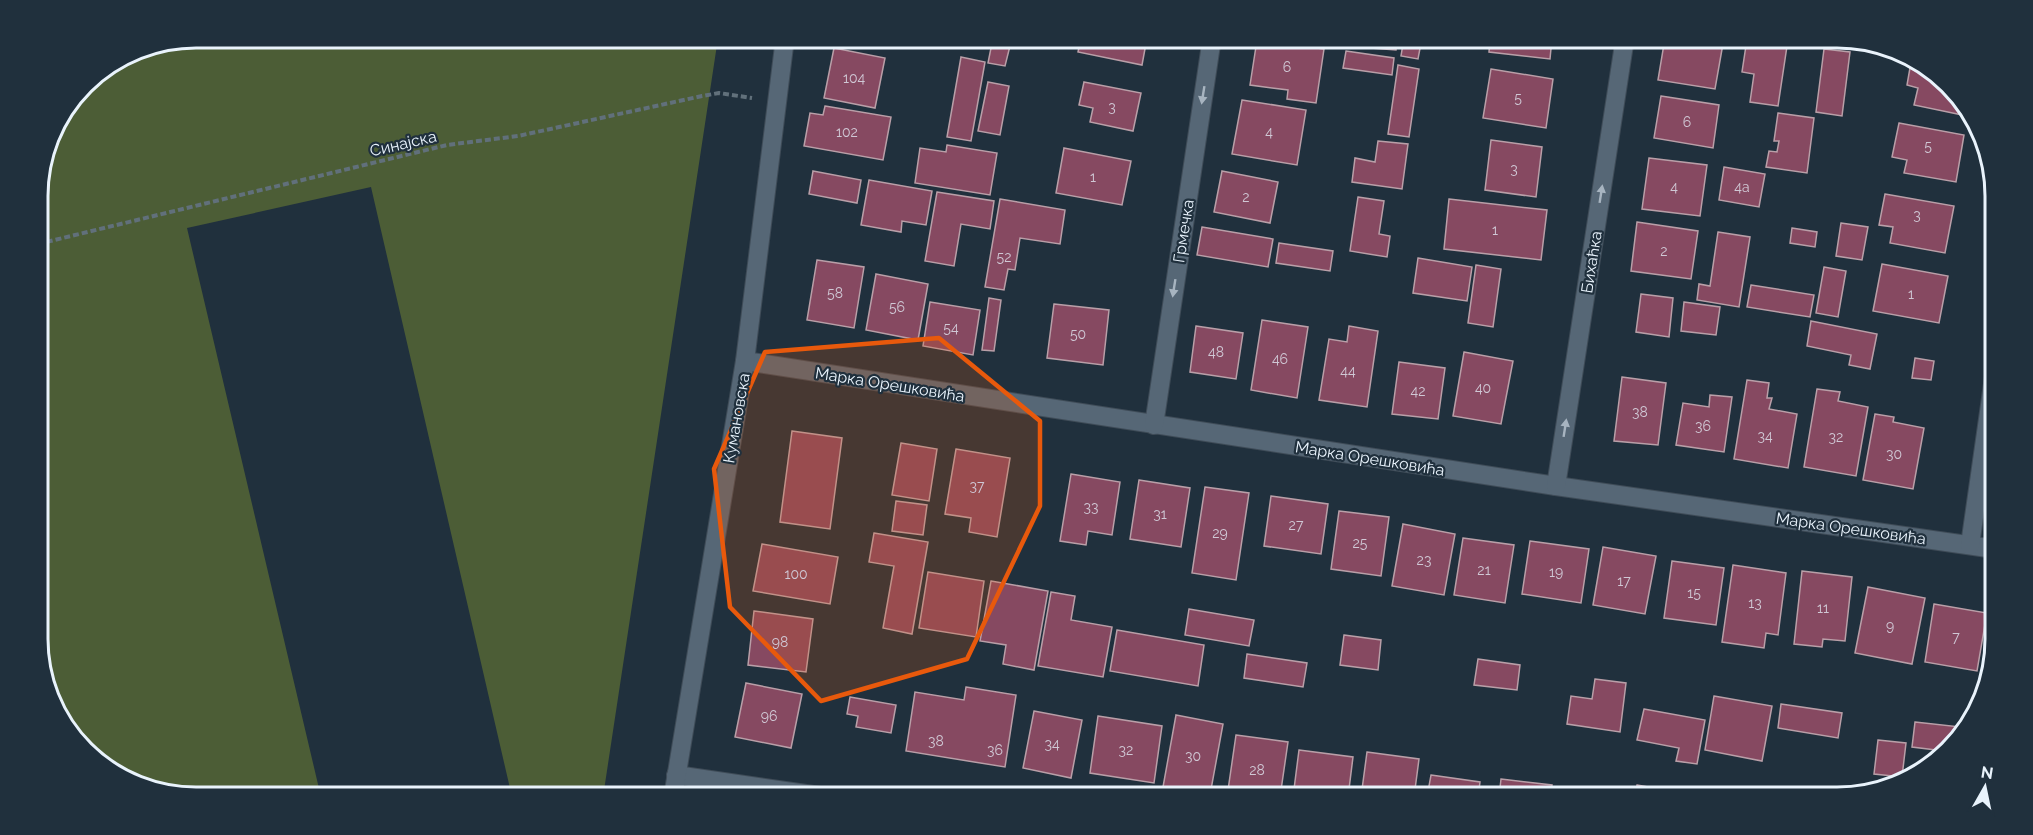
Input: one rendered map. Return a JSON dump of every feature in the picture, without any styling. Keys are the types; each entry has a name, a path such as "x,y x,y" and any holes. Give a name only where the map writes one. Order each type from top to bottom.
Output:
{"street":[{"name":"Кумановска","path":"674,787 746,361 784,48"},
{"name":"Грмечка","path":"1154,425 1211,48"},
{"name":"Бихаћка","path":"1556,486 1623,48"},
{"name":"Марка Орешковића","path":"746,361 1556,486 1985,547"},
{"path":"1970,545 1985,440"},
{"path":"676,775 758,787"}],"path":[{"name":"Синајска","path":"48,242 447,145 518,136 702,96 734,94 776,105"}],"highlighted area":[{"path":"939,338 1040,421 1040,506 967,659 821,701 730,607 714,469 765,352"}],"green space":[{"path":"716,48 605,787 510,787 371,187 187,228 319,787 196,787 177,786 148,779 114,762 85,737 63,705 56,687 49,658 48,639 48,186 53,158 68,122 91,91 114,73 139,59 177,49"}],"building":[{"path":"834,48 885,58 875,108 824,98"},
{"path":"991,48 1010,48 1005,66 988,63"},
{"path":"1079,48 1145,48 1142,65 1078,52"},
{"path":"1256,48 1324,49 1316,103 1287,99 1288,90 1250,85"},
{"path":"1371,48 1396,48 1396,50"},
{"path":"1402,48 1420,48 1418,59 1401,56"},
{"path":"1489,48 1551,48 1550,59 1489,52"},
{"path":"1663,48 1722,48 1715,89 1658,80"},
{"path":"1746,48 1787,48 1778,106 1750,102 1754,74 1742,72"},
{"path":"1824,49 1850,52 1842,116 1816,112"},
{"path":"1346,51 1394,58 1392,75 1343,68"},
{"path":"961,57 985,62 971,141 947,137"},
{"path":"1398,65 1419,69 1409,137 1388,134"},
{"path":"1910,67 1942,91 1960,115 1914,105 1918,88 1907,85"},
{"path":"1491,69 1553,79 1546,128 1483,118"},
{"path":"988,82 1009,86 1000,135 978,131"},
{"path":"1084,82 1141,93 1133,131 1090,122 1093,108 1079,105"},
{"path":"1661,96 1719,105 1713,148 1654,138"},
{"path":"1242,100 1306,110 1297,165 1232,154"},
{"path":"825,106 891,117 883,160 804,146 810,113 823,115"},
{"path":"1778,113 1814,118 1807,173 1766,167 1769,151 1777,152 1779,141 1774,141"},
{"path":"1899,123 1964,135 1956,182 1904,173 1907,160 1892,157"},
{"path":"1491,140 1542,147 1536,197 1485,190"},
{"path":"1378,141 1408,144 1402,189 1352,182 1355,158 1375,162"},
{"path":"947,145 997,153 990,195 915,183 920,148 946,152"},
{"path":"1064,148 1131,161 1122,205 1056,193"},
{"path":"1649,158 1707,165 1700,216 1642,209"},
{"path":"1724,167 1765,174 1759,207 1719,200"},
{"path":"813,171 861,180 857,203 809,194"},
{"path":"1222,171 1278,182 1270,223 1214,212"},
{"path":"869,180 932,191 926,225 902,221 901,232 861,225"},
{"path":"937,192 994,201 990,229 961,224 954,266 925,261"},
{"path":"1885,194 1954,206 1945,253 1890,243 1893,227 1879,225"},
{"path":"1358,197 1384,201 1379,234 1390,236 1387,257 1350,251"},
{"path":"1000,199 1065,210 1060,244 1020,238 1015,270 1008,269 1004,290 985,287"},
{"path":"1449,199 1547,210 1541,260 1444,249"},
{"path":"1637,222 1698,231 1691,279 1631,271"},
{"path":"1841,223 1868,227 1862,260 1836,256"},
{"path":"1202,227 1273,239 1268,267 1197,255"},
{"path":"1792,228 1817,232 1815,247 1790,243"},
{"path":"1718,232 1750,237 1739,307 1697,300 1699,284 1710,286"},
{"path":"1279,243 1333,251 1330,271 1276,263"},
{"path":"1418,258 1472,267 1467,301 1413,293"},
{"path":"817,260 864,267 854,328 807,320"},
{"path":"1882,264 1948,276 1939,323 1873,311"},
{"path":"1476,265 1501,269 1493,327 1468,323"},
{"path":"1824,267 1846,271 1838,317 1816,313"},
{"path":"876,274 928,284 918,340 866,330"},
{"path":"1751,285 1814,295 1810,317 1747,307"},
{"path":"1641,294 1673,298 1669,337 1636,332"},
{"path":"989,298 1001,300 994,351 982,350"},
{"path":"930,302 980,310 973,355 923,346"},
{"path":"1684,302 1720,307 1716,335 1681,331"},
{"path":"1054,304 1109,310 1103,365 1047,358"},
{"path":"1262,320 1308,327 1297,398 1251,390"},
{"path":"1811,321 1877,334 1870,369 1849,365 1851,355 1807,346"},
{"path":"1196,326 1243,333 1236,379 1190,372"},
{"path":"1349,326 1378,331 1367,407 1319,400 1329,339 1347,342"},
{"path":"1464,352 1513,361 1501,424 1453,416"},
{"path":"1915,358 1934,361 1931,380 1912,378"},
{"path":"1399,362 1445,368 1438,419 1392,414"},
{"path":"1622,377 1666,383 1658,445 1614,441"},
{"path":"1747,380 1769,383 1767,398 1772,398 1769,409 1797,414 1788,468 1734,459"},
{"path":"1817,389 1840,392 1838,401 1868,407 1856,476 1804,467"},
{"path":"1710,395 1732,397 1724,452 1676,445 1683,403 1709,407"},
{"path":"1875,414 1894,417 1893,422 1924,428 1913,489 1863,480"},
{"path":"792,431 842,438 830,529 780,522"},
{"path":"901,443 937,449 929,501 892,495"},
{"path":"956,449 1010,458 997,537 969,532 971,518 945,514"},
{"path":"1071,474 1120,482 1112,535 1088,531 1086,545 1060,541"},
{"path":"1139,480 1190,488 1181,547 1130,539"},
{"path":"1205,487 1249,493 1236,580 1192,573"},
{"path":"1271,496 1328,504 1321,554 1264,546"},
{"path":"896,501 927,505 923,535 892,531"},
{"path":"1339,511 1389,517 1381,576 1331,569"},
{"path":"1403,524 1455,534 1444,595 1392,586"},
{"path":"874,533 928,542 912,634 883,628 894,566 869,562"},
{"path":"1463,538 1514,545 1505,603 1454,595"},
{"path":"1530,541 1589,549 1581,603 1522,594"},
{"path":"762,544 838,557 830,604 753,591"},
{"path":"1603,547 1656,556 1645,614 1593,605"},
{"path":"1672,561 1724,568 1716,625 1664,618"},
{"path":"1733,565 1786,573 1778,635 1766,633 1764,648 1722,642"},
{"path":"1802,571 1852,577 1845,641 1823,639 1822,647 1794,644"},
{"path":"928,572 984,581 976,637 919,628"},
{"path":"991,581 1048,591 1034,670 1003,664 1006,645 980,641"},
{"path":"1868,587 1925,598 1912,664 1855,653"},
{"path":"1051,592 1075,596 1071,620 1112,627 1103,677 1038,666"},
{"path":"1934,604 1985,613 1977,671 1925,662"},
{"path":"1189,609 1254,620 1249,646 1185,635"},
{"path":"754,611 813,619 806,672 748,665"},
{"path":"1117,630 1204,645 1198,686 1110,671"},
{"path":"1344,635 1381,640 1378,670 1340,665"},
{"path":"1247,654 1307,663 1303,687 1244,678"},
{"path":"1478,659 1520,665 1517,690 1474,685"},
{"path":"1595,679 1626,683 1620,732 1567,724 1571,696 1592,699"},
{"path":"746,683 802,694 791,748 735,737"},
{"path":"966,687 1016,695 1005,767 906,751 915,692 964,700"},
{"path":"1714,696 1772,706 1762,761 1705,750"},
{"path":"850,697 896,705 891,733 856,727 858,716 847,714"},
{"path":"1781,704 1842,713 1838,738 1778,728"},
{"path":"1644,709 1705,720 1697,764 1676,761 1679,748 1637,740"},
{"path":"1034,711 1082,720 1071,778 1023,768"},
{"path":"1176,715 1223,724 1211,787 1163,787"},
{"path":"1098,716 1162,726 1154,783 1090,773"},
{"path":"1915,722 1956,726 1935,750 1912,747"},
{"path":"1236,735 1288,742 1281,787 1228,787"},
{"path":"1878,740 1906,743 1903,771 1894,776 1874,774"},
{"path":"1299,750 1353,757 1349,787 1294,787"},
{"path":"1367,752 1419,759 1415,787 1362,787"},
{"path":"1431,775 1480,782 1479,787 1429,787"},
{"path":"1501,779 1552,785 1552,787 1500,787"}]}
